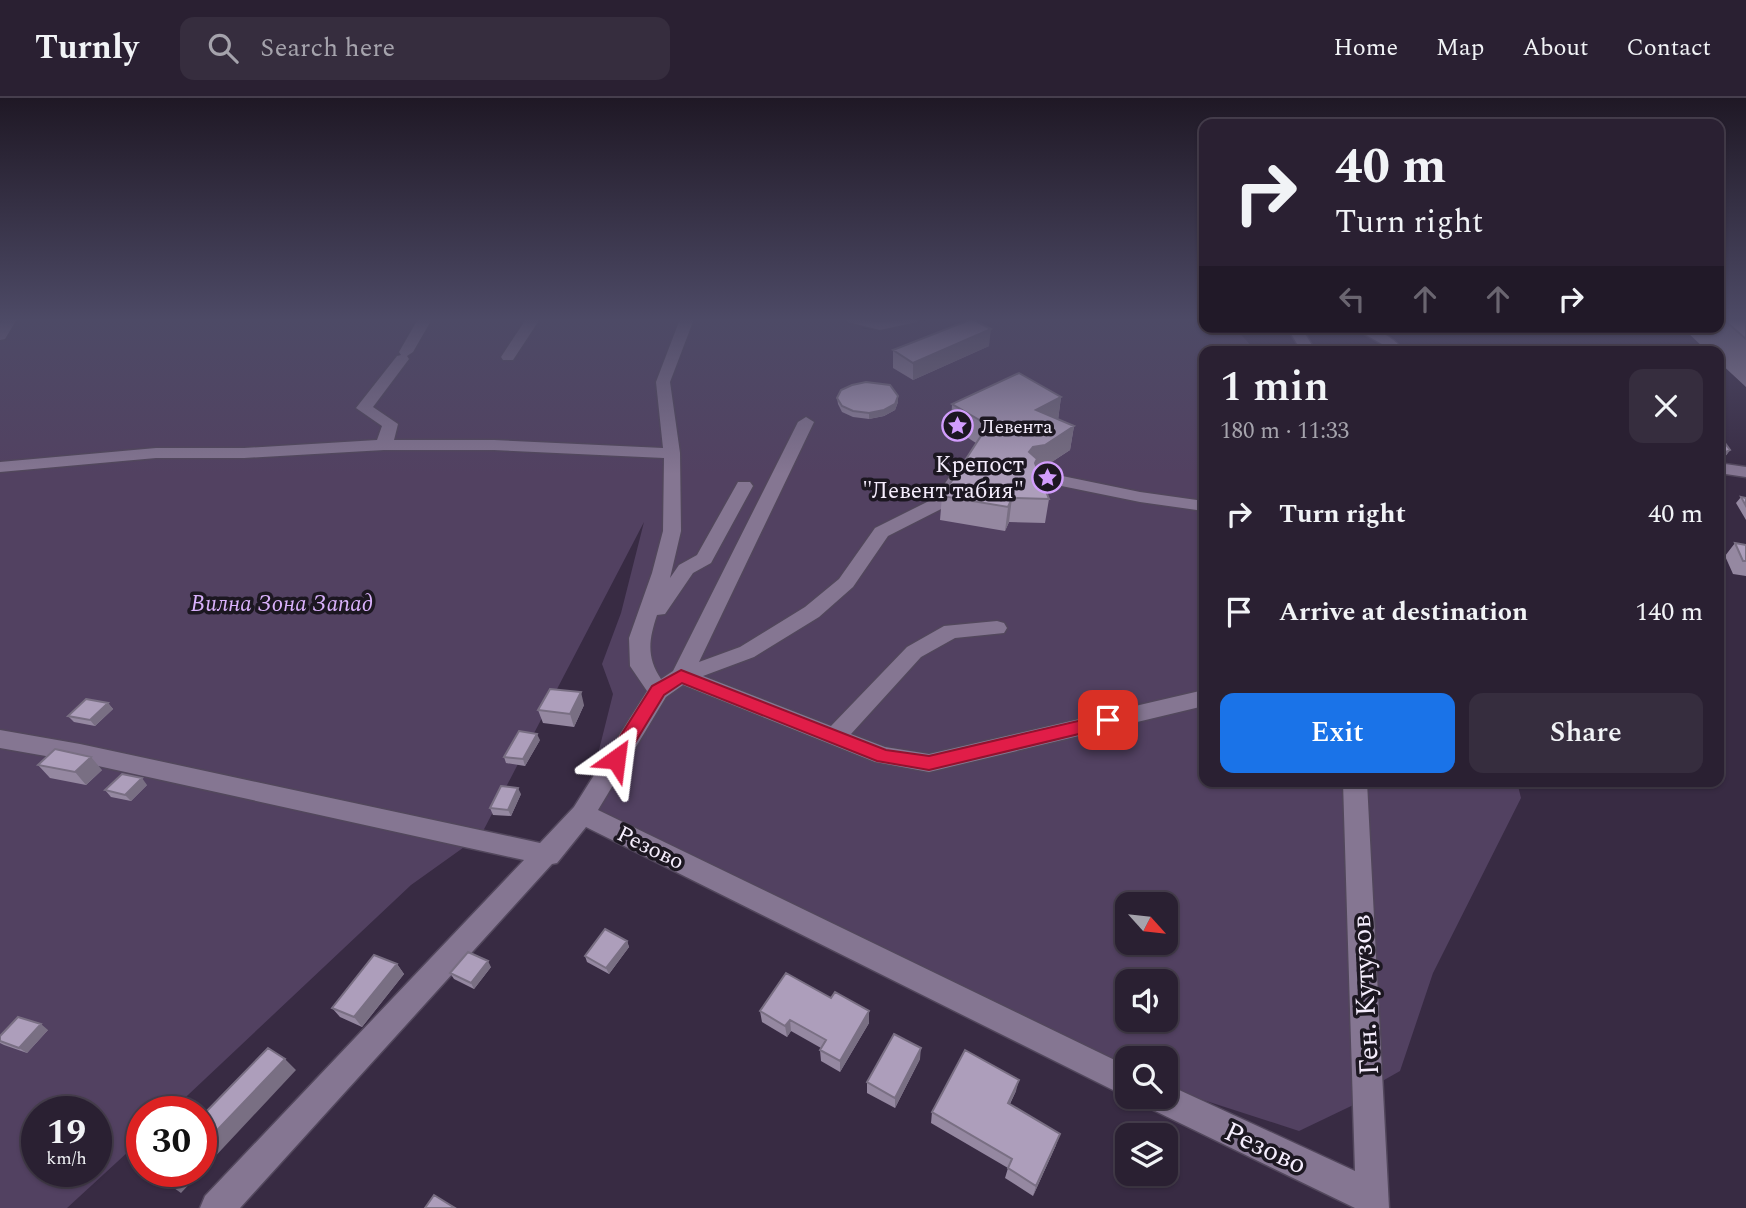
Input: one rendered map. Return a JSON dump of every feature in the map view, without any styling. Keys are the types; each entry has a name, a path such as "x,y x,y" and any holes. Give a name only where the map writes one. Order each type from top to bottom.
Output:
{"street":[{"path":"384,445 390,424 364,408 393,371"},
{"path":"658,691 641,666 639,638 662,573 672,531 672,453 663,382 667,371"},
{"path":"681,676 806,422"},
{"path":"0,467 156,453 244,453 384,445 494,445 672,453"},
{"path":"217,1208 548,855 583,814 658,691 681,676 747,652 812,612 846,583 881,532 942,502 968,461"},
{"path":"1725,469 1746,472"},
{"path":"1038,476 1140,497 1199,505"},
{"path":"639,638 687,569 704,559 744,486"},
{"path":"835,737 914,652 951,631 997,628"},
{"path":"681,676 883,756 929,763 1199,699"},
{"path":"0,739 93,755 548,855"},
{"name":"Ген. Кутузов","path":"1354,787 1370,1097 1368,1153 1372,1202"},
{"name":"Резово","path":"583,814 1115,1076"},
{"name":"Резово","path":"1178,1106 1372,1202"}],"green space":[{"name":"Вилна Зона Запад","path":"0,371 1199,371 1199,787 1518,787 1521,798 1433,973 1400,1071 1370,1088 1370,1097 1299,1131 1178,1092 1178,1046 1115,1046 1115,1070 583,814 613,694 602,664 621,613 644,522 481,835 411,885 187,1096 126,1096 126,1154 112,1167 112,1096 21,1096 21,1187 90,1187 67,1208 0,1208"}],"building":[{"path":"1019,373 1061,397 1036,410 1074,426 1045,445 1033,447 1029,452 1037,459 1035,463 1049,499 1012,498 1008,507 942,496 988,425 952,404"},
{"path":"866,382 890,385 898,396 895,404 869,413 842,406 837,398 841,390"},
{"path":"1724,442 1730,450 1724,453"},
{"path":"1735,543 1746,545 1746,561 1743,561"},
{"path":"550,689 581,692 570,714 538,710"},
{"path":"86,699 108,703 90,720 68,716"},
{"path":"519,731 537,734 523,759 504,757"},
{"path":"55,749 91,757 75,772 38,765"},
{"path":"122,774 142,778 125,795 105,790"},
{"path":"501,786 518,788 508,810 490,808"},
{"path":"605,929 627,941 606,968 585,956"},
{"path":"468,952 488,961 471,983 450,973"},
{"path":"374,955 397,964 354,1017 332,1008"},
{"path":"786,973 831,998 835,992 869,1011 840,1061 820,1050 826,1040 790,1020 785,1026 760,1011"},
{"path":"18,1017 41,1024 19,1048 0,1041 0,1036"},
{"path":"894,1034 921,1048 895,1098 867,1082"},
{"path":"268,1048 285,1059 217,1130 217,1101"},
{"path":"965,1050 1019,1080 1008,1103 1060,1134 1036,1186 1008,1168 1012,1159 932,1112"},
{"path":"434,1195 455,1208 425,1208"}],"place":[{"name":"Левента","path":"958,426"},
{"name":"Крепост \"Левент табия\"","path":"1047,477"}],"route":[{"path":"616,759 658,691 681,676 883,756 905,761 929,763 1108,720"}]}
